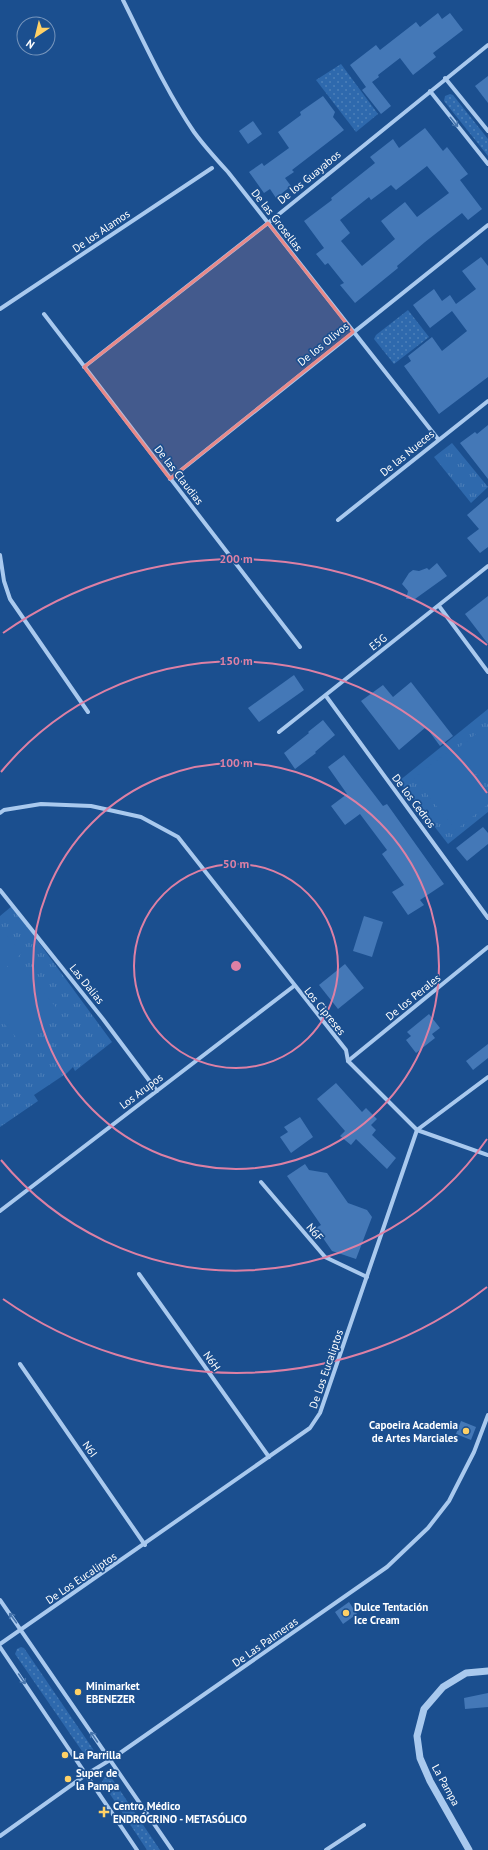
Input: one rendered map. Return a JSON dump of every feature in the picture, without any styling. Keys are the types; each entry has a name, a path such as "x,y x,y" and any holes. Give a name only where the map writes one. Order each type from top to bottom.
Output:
{"street":[{"name":"De las Grosellas","path":"122,0 165,82 194,132 268,223 438,439"},
{"name":"De los Guayabos","path":"84,367 268,223 445,78 488,45"},
{"path":"445,78 488,131"},
{"path":"430,91 488,164"},
{"name":"De los Alamos","path":"0,309 212,168"},
{"name":"De los Olivos","path":"170,479 488,225"},
{"name":"De las Claudias","path":"44,314 300,647"},
{"name":"De las Nueces","path":"338,520 438,439 488,401"},
{"path":"0,555 4,581 10,599 88,712"},
{"name":"E5G","path":"279,732 488,566"},
{"path":"439,606 488,672"},
{"name":"De los Cedros","path":"326,696 488,918"},
{"name":"Los Cipreses","path":"0,813 4,810 41,804 91,806 141,817 178,837 346,1050 348,1061 417,1130 488,1155"},
{"name":"Las Dalias","path":"0,890 103,1018 157,1091"},
{"name":"De los Perales","path":"348,1061 488,947"},
{"name":"Los Arupos","path":"0,1211 294,986"},
{"path":"417,1130 488,1078"},
{"name":"De Los Eucaliptos","path":"0,1645 21,1629 145,1545 310,1428 318,1418 417,1130"},
{"name":"N6F","path":"261,1182 325,1257 367,1278"},
{"name":"N6H","path":"140,1274 270,1457"},
{"name":"N6I","path":"20,1364 145,1545"},
{"name":"De Las Palmeras","path":"0,1836 87,1774 110,1760 387,1567 428,1528 450,1500 474,1452 488,1415"},
{"path":"0,1600 172,1850"},
{"path":"0,1645 137,1850"},
{"name":"La Pampa","path":"469,1850 430,1781 420,1758 417,1736 424,1709 443,1687 466,1672 488,1671"},
{"path":"326,1850 364,1825"}],"highlighted area":[{"path":"268,223 353,332 170,479 84,367"}],"green space":[{"path":"341,64 378,114 356,132 316,80"},
{"path":"450,94 453,95 488,139 488,156 444,101 445,96"},
{"path":"408,310 429,337 394,364 374,339 376,335"},
{"path":"452,443 488,487 471,503 434,457"},
{"path":"488,709 488,812 448,844 399,781"},
{"path":"480,731 488,741 488,777 483,781 457,749"},
{"path":"454,747 488,791 488,804 456,830 414,778"},
{"path":"12,906 112,1042 75,1071 73,1067 67,1073 34,1095 38,1101 0,1127 0,916"},
{"path":"1,929 22,953 0,973 0,930"},
{"path":"17,961 36,983 0,1018 0,977"},
{"path":"40,988 58,1010 21,1043 2,1021"},
{"path":"21,1647 24,1648 93,1749 94,1753 92,1757 87,1757 84,1754 15,1654 17,1649"},
{"path":"105,1776 111,1777 160,1850 147,1850 102,1782"}],"building":[{"path":"438,13 442,19 450,13 463,30 433,53 436,57 413,75 400,58 378,75 379,77 372,82 391,106 381,114 362,90 366,87 350,65 376,45 380,50 416,22 420,27"},
{"path":"488,76 488,103 475,86"},
{"path":"323,96 335,112 333,117 344,130 292,170 294,172 285,178 291,186 276,198 270,189 264,193 249,172 262,163 264,166 289,148 278,132 301,115 300,112"},
{"path":"253,121 262,134 248,144 239,131"},
{"path":"425,128 443,151 447,147 468,174 460,180 482,209 468,220 462,213 425,242 397,266 398,268 355,303 340,285 344,283 328,263 325,265 316,254 324,248 304,221 332,200 331,198 375,163 370,157 393,139 399,148","holes":["427,166 449,193 417,217 405,202 381,221 395,239 362,266 341,241 350,233 340,220 369,197 371,200 391,185 396,190"]},
{"path":"481,257 488,266 488,377 439,414 404,366 411,361 408,356 432,337 442,351 467,331 452,311 430,328 413,305 434,289 442,301 450,295 456,304 476,289 462,271"},
{"path":"488,425 488,479 460,443 475,432 477,434"},
{"path":"488,497 488,547 480,553 467,538 479,529 467,515"},
{"path":"437,563 447,576 415,599 406,599 408,591 402,584 409,573 413,570 419,571 427,568 429,570"},
{"path":"488,596 488,644 465,614"},
{"path":"294,675 304,690 259,722 248,708"},
{"path":"411,682 453,736 440,746 426,727 399,750 361,701 383,685 393,697"},
{"path":"323,720 335,735 315,752 316,753 295,769 284,753"},
{"path":"344,755 383,806 387,804 444,884 420,900 424,905 408,915 392,892 404,885 382,854 387,850 360,814 345,825 331,806 347,794 328,767"},
{"path":"483,827 488,833 488,844 467,861 456,848"},
{"path":"364,916 383,922 372,957 353,951"},
{"path":"345,964 364,988 338,1009 319,985"},
{"path":"429,1014 440,1028 432,1034 435,1038 416,1053 406,1040 411,1036 407,1032"},
{"path":"488,1044 488,1058 473,1070 466,1061"},
{"path":"336,1083 362,1112 366,1108 377,1119 371,1125 376,1130 372,1135 396,1158 387,1169 356,1139 351,1145 340,1136 345,1131 317,1099"},
{"path":"300,1117 313,1137 291,1153 280,1137 288,1132 284,1127"},
{"path":"305,1164 309,1170 327,1173 348,1203 367,1210 372,1217 356,1259 332,1251 316,1228 321,1225 287,1176"},
{"name":"Capoeira Academia de Artes Marciales","path":"461,1421 476,1427 471,1440 456,1434"},
{"name":"Dulce Tentación Ice Cream","path":"349,1602 357,1614 343,1624 335,1612"},
{"path":"488,1693 488,1707 465,1709 464,1698"}],"place":[{"name":"Capoeira Academia de Artes Marciales","path":"466,1431"},
{"name":"Dulce Tentación Ice Cream","path":"346,1613"},
{"name":"Minimarket EBENEZER","path":"78,1692"},
{"name":"La Parrilla","path":"65,1755"},
{"name":"Super de la Pampa","path":"68,1779"},
{"name":"Centro Médico ENDRÓCRINO - METASÓLICO","path":"104,1812"}]}
